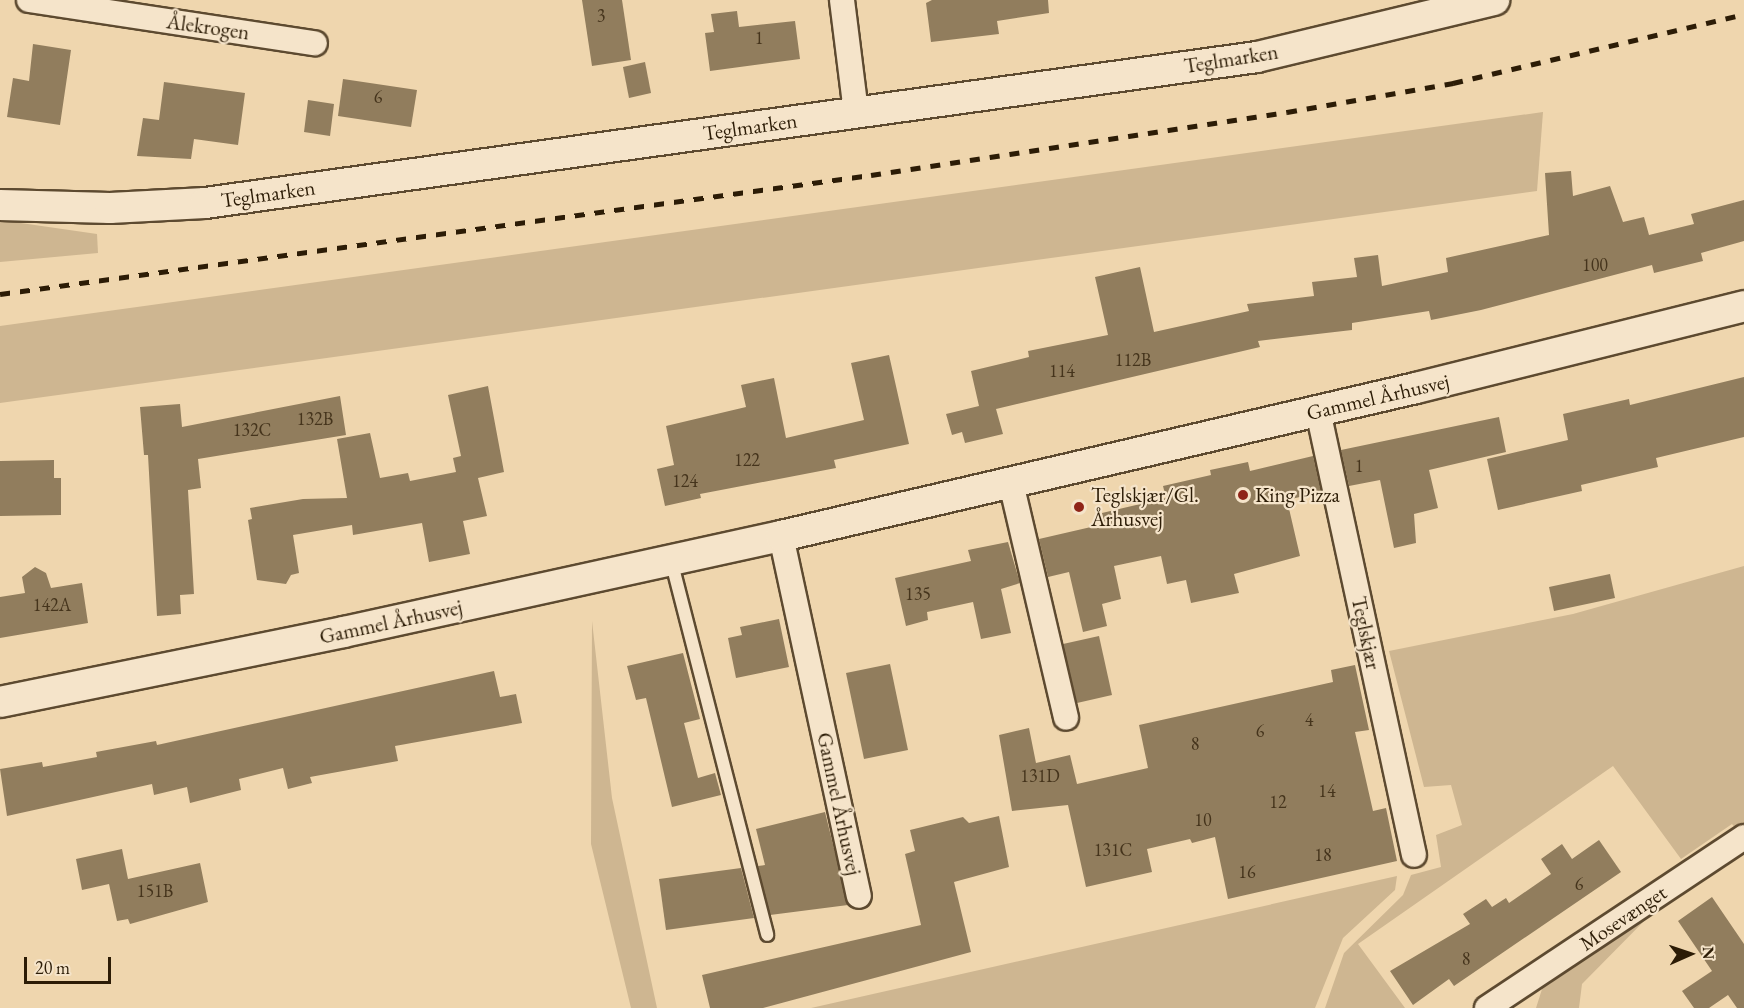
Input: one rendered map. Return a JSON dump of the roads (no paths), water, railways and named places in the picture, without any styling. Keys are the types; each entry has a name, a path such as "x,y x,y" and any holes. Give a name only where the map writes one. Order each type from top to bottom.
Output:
{"street":[{"name":"Ålekrogen","path":"29,0 315,43"},
{"path":"842,0 856,113"},
{"name":"Teglmarken","path":"0,205 110,208 205,203 1257,57 1494,0"},
{"name":"Gammel Århusvej","path":"0,702 781,536 1318,411 1744,306"},
{"name":"Teglskjær","path":"1318,411 1414,855"},
{"path":"1011,483 1066,718"},
{"name":"Gammel Århusvej","path":"781,536 859,896"},
{"name":"Mosevænget","path":"1499,1005 1744,837"}],"lane":[{"path":"671,559 767,935"}],"railway":[{"path":"0,294 871,175 1287,112 1453,83 1744,14"}],"place":[{"name":"King Pizza","path":"1243,495"},
{"name":"Teglskjær/Gl. Århusvej","path":"1079,507"}]}
